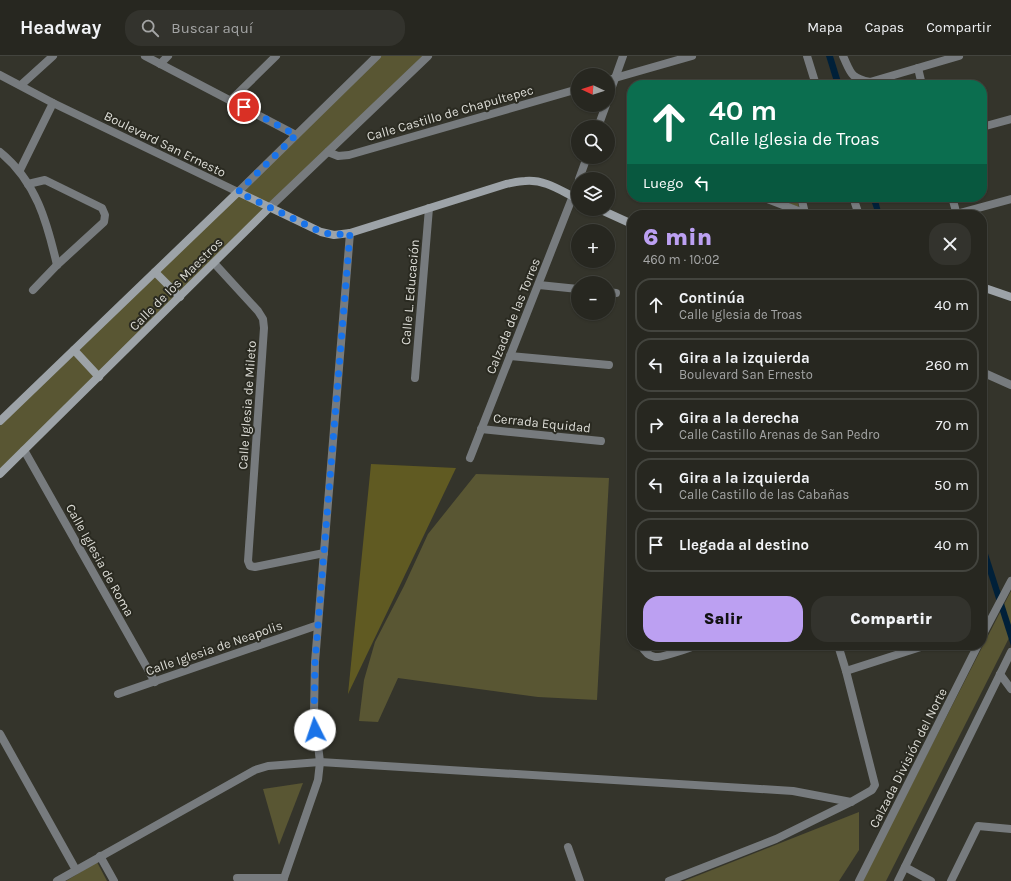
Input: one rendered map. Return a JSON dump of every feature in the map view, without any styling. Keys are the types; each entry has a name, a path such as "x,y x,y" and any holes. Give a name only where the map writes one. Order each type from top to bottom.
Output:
{"main road":[{"name":"Boulevard San Ernesto","path":"238,192 321,232 334,235 350,233 506,184 525,180 551,185 571,195"},
{"name":"Calle de los Maestros","path":"0,422 238,192"},
{"name":"Calle de los Maestros","path":"0,474 270,207"},
{"path":"614,216 627,222"},
{"path":"155,272 180,297"},
{"path":"987,289 1011,297"},
{"path":"74,350 99,377"}],"street":[{"path":"21,85 53,56"},
{"path":"145,56 296,135"},
{"path":"160,64 168,56"},
{"path":"231,100 276,56"},
{"path":"238,192 376,56"},
{"path":"270,207 428,56"},
{"path":"615,73 623,56"},
{"path":"659,56 662,65"},
{"path":"615,78 692,56"},
{"path":"807,56 814,80"},
{"path":"843,56 851,74 858,80"},
{"path":"877,80 959,56"},
{"path":"918,68 921,80"},
{"name":"Boulevard San Ernesto","path":"0,75 53,103 238,192"},
{"name":"Calle Castillo de Chapultepec","path":"328,152 338,156 349,155 571,91"},
{"path":"20,170 53,103"},
{"path":"987,126 1011,119"},
{"path":"0,152 20,170 28,184 44,216 57,265"},
{"path":"28,184 45,180 102,208 105,215 104,222 57,265 33,290"},
{"path":"975,210 1011,200"},
{"path":"775,202 796,210"},
{"name":"Calle L. Educación","path":"415,378 429,208"},
{"name":"Calzada de las Torres","path":"470,458 539,284 571,210"},
{"path":"237,878 284,880 318,780 320,762 314,712 315,662 350,233"},
{"name":"Calle Iglesia de Mileto","path":"214,264 258,311 263,319 264,328 248,561 250,566 255,567 324,552"},
{"path":"539,284 571,288"},
{"path":"510,356 608,365"},
{"path":"987,374 1011,385"},
{"name":"Cerrada Equidad","path":"481,429 601,441"},
{"name":"Calle Iglesia de Roma","path":"24,450 155,682"},
{"path":"987,626 1009,584"},
{"name":"Calle Iglesia de Neapolis","path":"118,694 318,625"},
{"path":"644,650 647,654 655,657 681,650"},
{"path":"669,881 762,846 872,790 875,785 840,650"},
{"path":"846,671 911,650"},
{"name":"Calzada División del Norte","path":"859,881 975,650"},
{"path":"901,880 905,867 1011,652"},
{"path":"1000,674 1011,689"},
{"path":"0,734 76,870"},
{"path":"57,881 255,770 268,766 320,762 792,790 851,802"},
{"path":"951,881 978,826 1011,829"},
{"path":"568,847 580,881"},
{"path":"100,856 114,881"},
{"path":"905,867 932,881"}],"shaded area":[{"path":"379,56 423,56 0,469 0,426"},
{"path":"785,202 798,202 799,207"},
{"path":"371,464 456,468 348,694"},
{"path":"476,474 609,478 597,700 538,697 398,678 378,722 359,721 364,680 375,642 404,586 428,534"},
{"path":"1011,591 1011,634 886,881 862,881 981,650 987,650 987,638"},
{"path":"303,783 279,845 263,789"},
{"path":"859,812 859,850 839,881 684,881"},
{"path":"97,862 107,881 66,881"}],"water":[{"path":"826,56 833,56 840,80 833,80"},
{"path":"872,202 878,202 881,210 874,210"},
{"path":"987,551 1011,625 1011,646 987,571"}],"route":[{"path":"244,107 296,135 238,192 321,232 334,235 350,233 315,662 315,730"}]}
